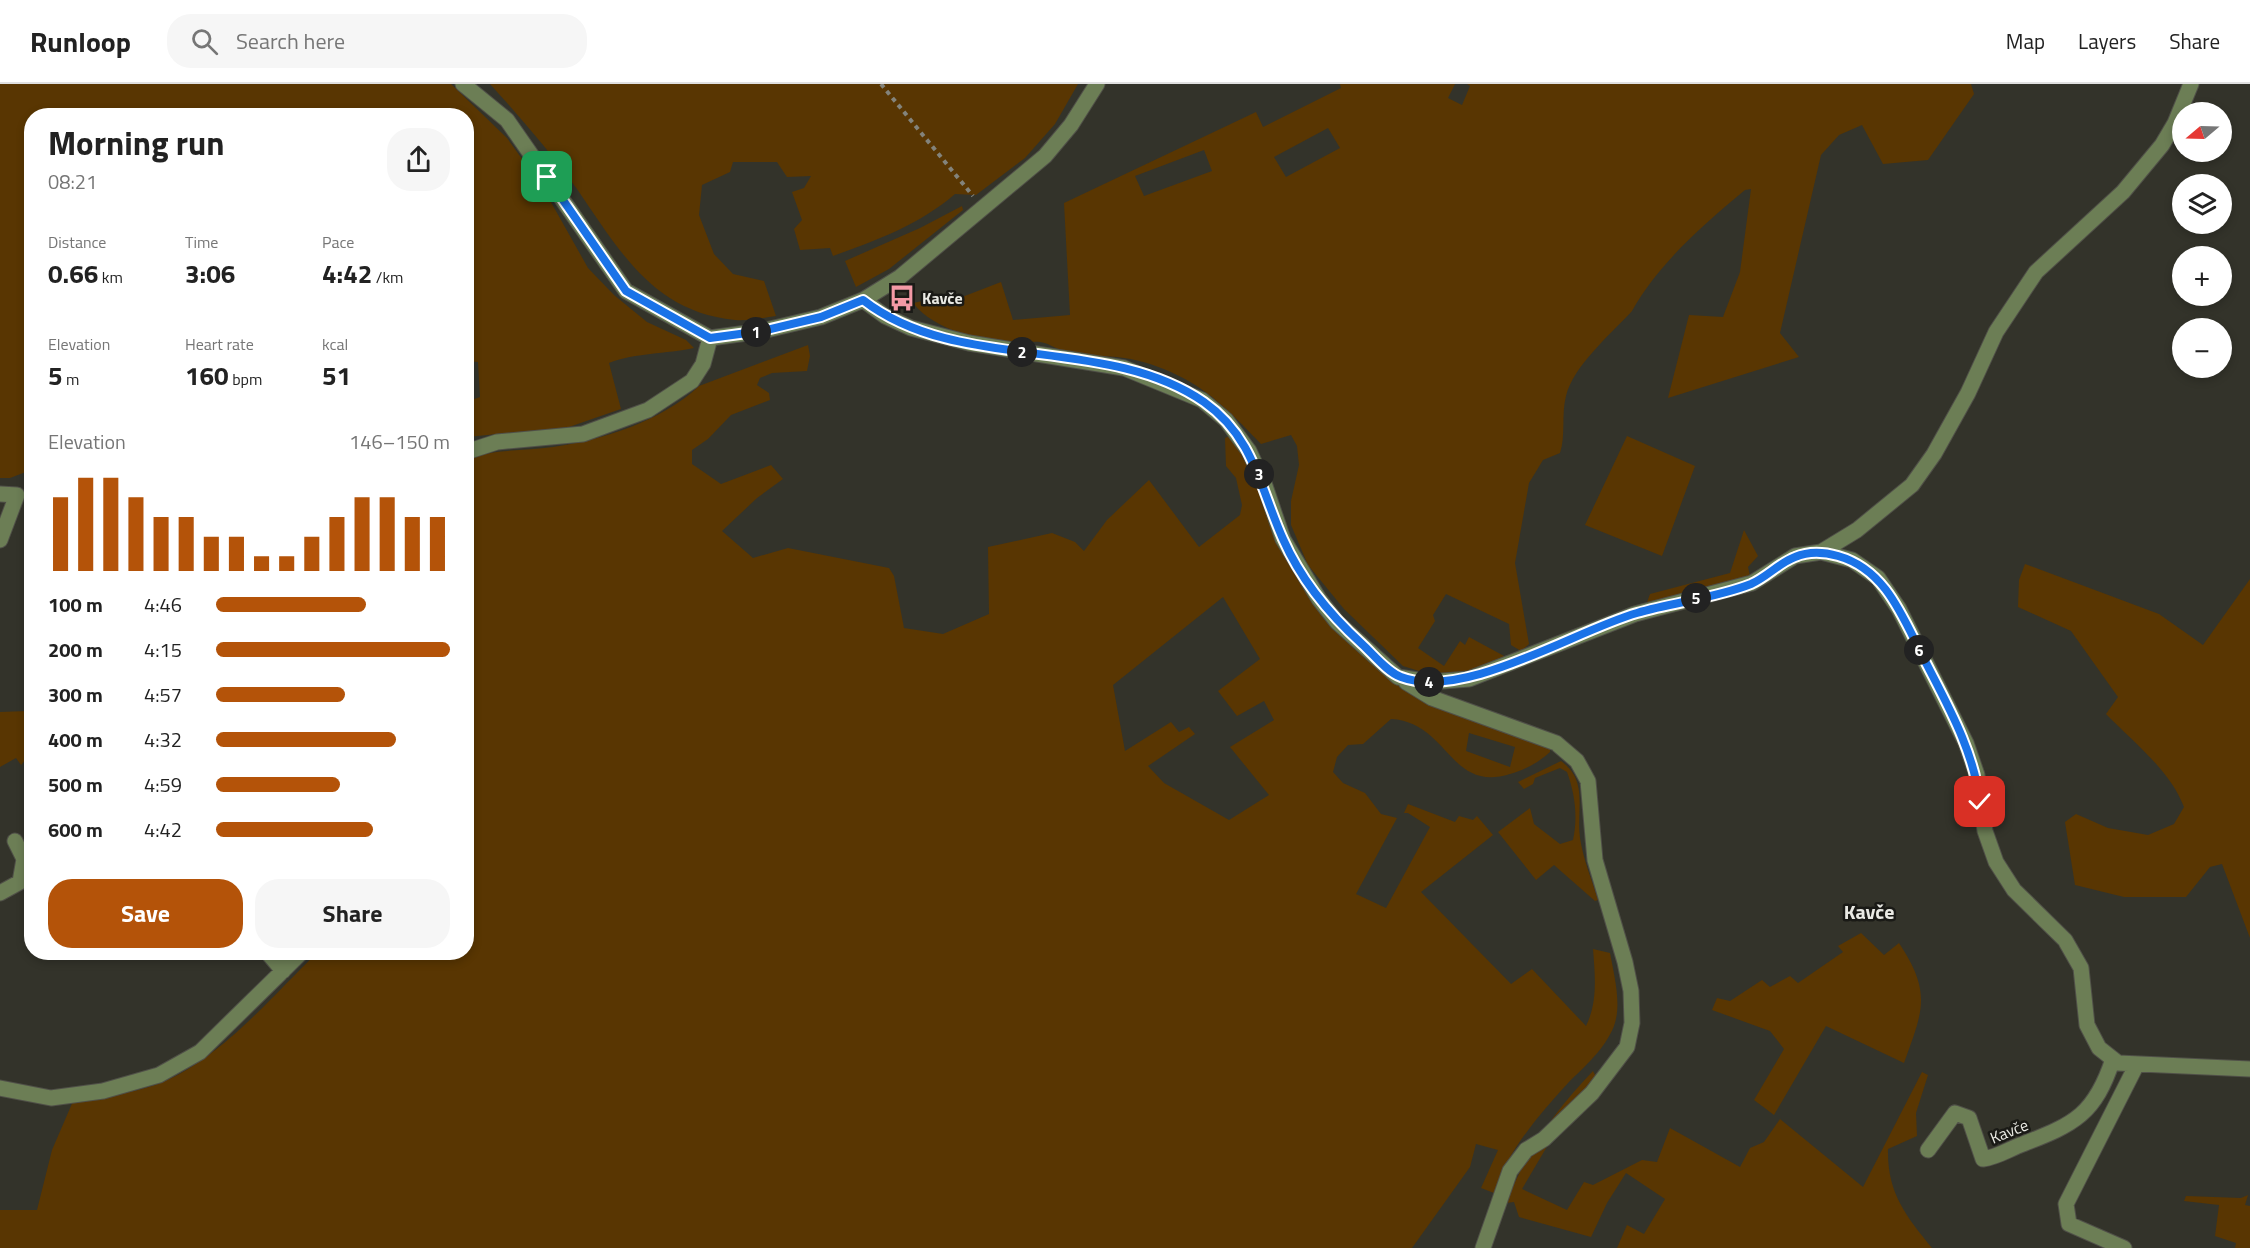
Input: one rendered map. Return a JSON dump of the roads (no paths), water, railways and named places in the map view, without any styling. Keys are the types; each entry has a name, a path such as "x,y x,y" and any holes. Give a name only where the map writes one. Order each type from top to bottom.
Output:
{"street":[{"path":"463,84 507,120 626,291 710,338 762,331 821,317 863,300 900,278 1045,156 1071,125 1097,84"},
{"path":"1398,677 1430,682 1469,679 1635,614 1752,583 1796,556 1821,552 1857,530 1912,485 1934,454 1968,393 1996,332 2024,288 2036,272 2123,192 2162,146 2175,123 2191,84"},
{"path":"863,300 885,316 911,328 969,343 1124,368 1202,400 1226,420 1249,451 1264,483 1283,539 1319,599 1338,622 1398,677 1432,698 1556,744 1577,761 1588,781 1595,860 1625,962 1632,1023 1627,1047 1592,1093 1544,1139 1526,1150 1510,1171 1483,1248"},
{"path":"474,449 497,442 583,434 648,410 692,381 703,364 710,338"},
{"path":"0,494 17,495 0,540"},
{"path":"1821,552 1852,560 1878,578 1899,609 1966,743 1977,775 1985,831 1996,862 2013,890 2065,940 2080,969 2087,1025 2099,1048 2118,1063 2250,1069"},
{"path":"0,893 20,882 24,859 15,841"},
{"path":"274,960 284,971"},
{"path":"0,1088 51,1098 103,1091 159,1075 200,1052 294,960"},
{"name":"Kavče","path":"1928,1150 1955,1113 1970,1118 1983,1159 1995,1157 2051,1134 2080,1118 2103,1088 2113,1059"},
{"path":"2124,1248 2069,1224 2066,1204 2137,1064"}],"place":[{"name":"Kavče","path":"902,298"}],"district":[{"name":"Kavče","path":"1869,912"}]}
